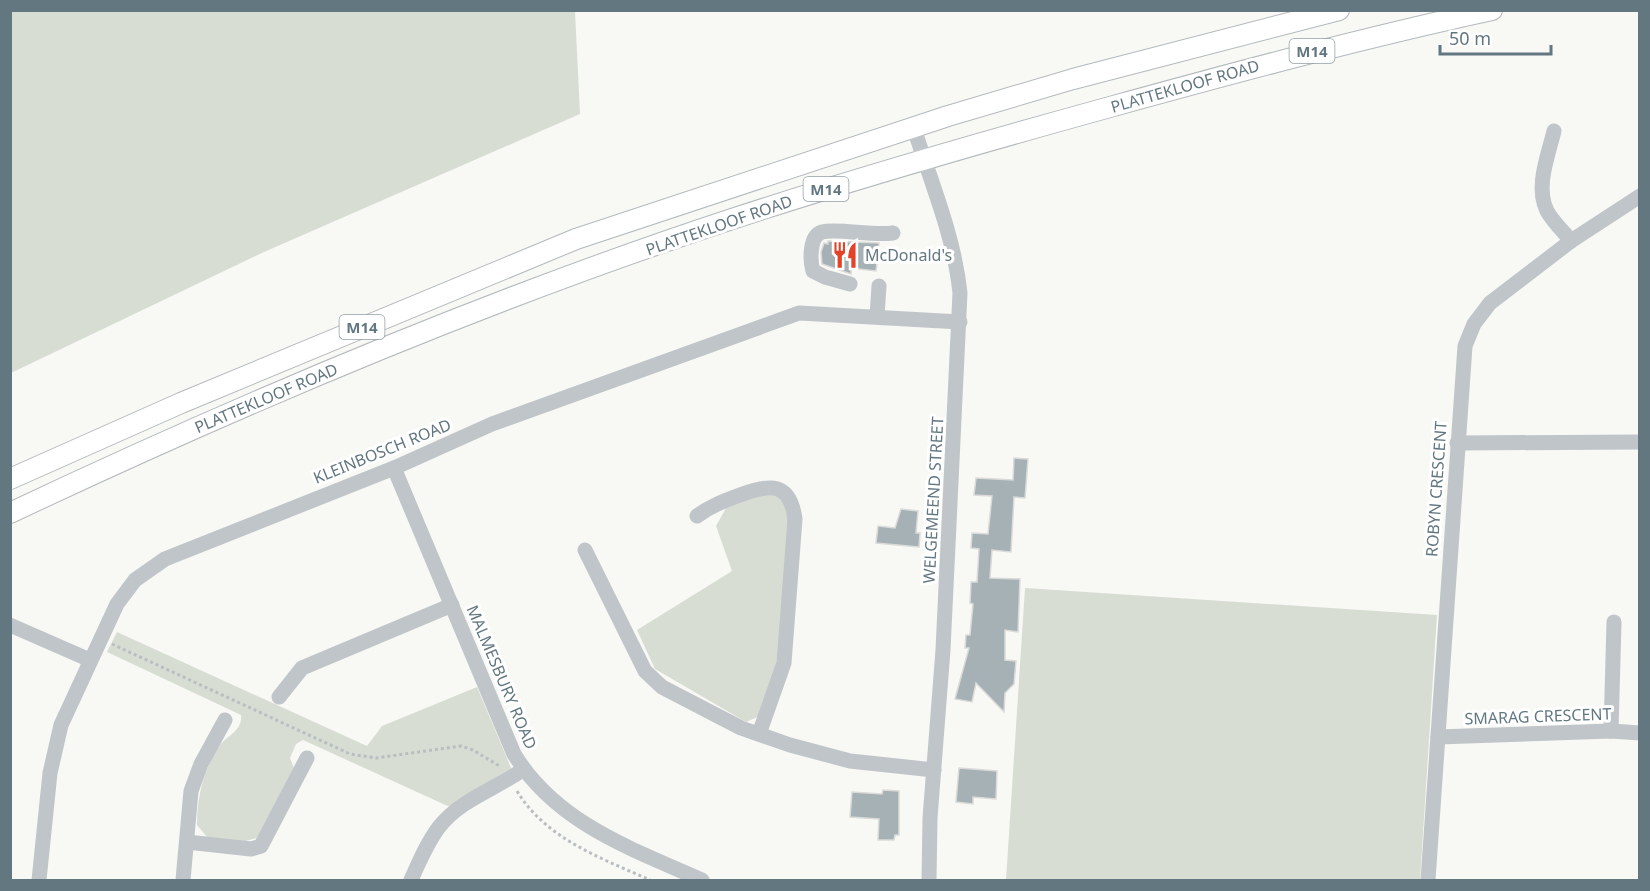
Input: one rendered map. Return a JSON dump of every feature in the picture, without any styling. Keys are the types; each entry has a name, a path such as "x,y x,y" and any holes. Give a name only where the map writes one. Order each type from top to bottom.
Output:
{"main road":[{"name":"PLATTEKLOOF ROAD","path":"10,479 182,403 576,239 914,128 1073,79 1339,10"},
{"name":"PLATTEKLOOF ROAD","path":"10,513 177,435 410,338 718,224 923,158 1299,54 1492,10"}],"street":[{"name":"WELGEMEEND STREET","path":"914,128 947,223 958,265 960,322 930,818 929,880"},
{"path":"1554,131 1543,174 1543,196 1548,212 1571,241"},
{"name":"ROBYN CRESCENT","path":"1431,876 1462,358 1474,324 1490,303 1571,241 1640,196"},
{"path":"850,284 813,271 813,241 817,235 826,232 878,235 893,233"},
{"path":"877,316 879,286"},
{"name":"KLEINBOSCH ROAD","path":"39,880 56,741 100,638 125,592 135,580 165,559 394,468 492,424 793,315 877,316 960,322"},
{"path":"1457,443 1640,442"},
{"name":"MALMESBURY ROAD","path":"394,468 514,754 524,769 551,799 584,825 702,880"},
{"path":"697,516 710,507 769,486 782,491 793,506 795,519 784,663 759,734"},
{"path":"585,550 645,670 653,680 741,728 759,734 850,761 934,770"},
{"path":"279,697 302,668 452,605"},
{"path":"1611,731 1614,622"},
{"path":"10,625 90,660"},
{"path":"183,880 193,785 214,738 225,720"},
{"name":"SMARAG CRESCENT","path":"1438,737 1611,731 1640,733"},
{"path":"187,842 251,849 261,846 268,837 307,758"},
{"path":"411,880 431,838 447,818 469,801 524,769"}],"path":[{"path":"100,638 350,754 376,758 461,746 473,750 504,769"},
{"path":"516,789 531,810 553,830 589,852 650,880"}],"shaded area":[{"path":"11,10 575,11 580,114 264,252 11,373"},
{"path":"766,492 779,497 789,510 780,658 760,716 746,722 655,669 637,630 732,571 716,526 726,508"},
{"path":"1025,588 1437,615 1420,880 1006,880"},
{"path":"117,632 367,746 382,726 477,687 512,770 452,808 303,740 296,744 290,758 295,771 257,838 242,842 207,837 197,825 202,785 213,757 221,744 239,726 241,715 107,652"}],"building":[{"name":"McDonald's","path":"828,241 879,243 876,271 851,268 851,274 822,264 821,252 824,243 828,244"},
{"path":"1014,458 1028,459 1025,498 1014,497 1011,552 992,550 990,578 1020,579 1018,632 1005,630 1005,660 1016,661 1014,684 1005,693 1004,712 976,683 972,702 955,699 969,648 965,648 966,635 970,635 973,604 970,603 971,582 977,582 979,549 971,548 972,533 988,534 992,496 974,495 976,478 1013,480"},
{"path":"901,509 918,511 916,533 920,533 919,547 876,543 878,526 895,528"},
{"path":"959,768 997,771 996,799 973,797 973,804 956,802"},
{"path":"883,790 899,791 899,835 895,835 894,840 878,840 879,819 850,817 852,792 882,794"}],"place":[{"name":"McDonald's","path":"845,255"}]}
